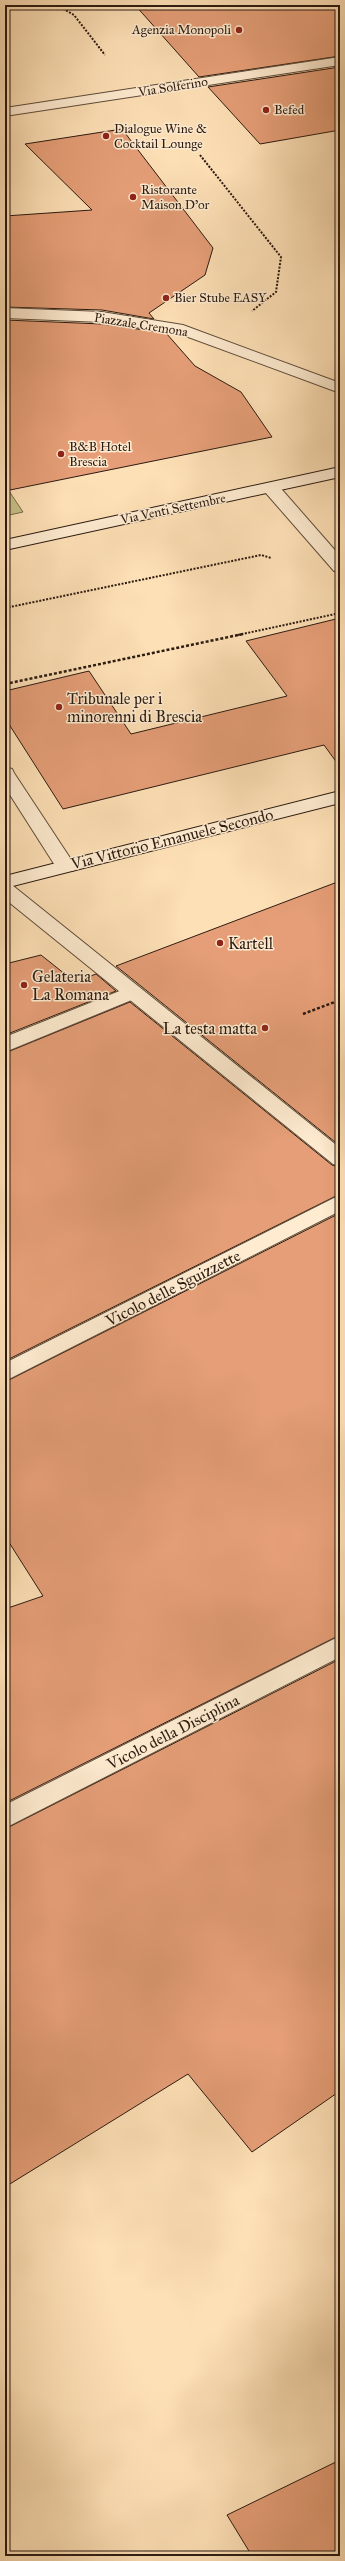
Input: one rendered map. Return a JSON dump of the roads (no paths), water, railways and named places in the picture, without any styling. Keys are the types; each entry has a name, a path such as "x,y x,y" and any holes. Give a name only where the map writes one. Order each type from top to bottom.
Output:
{"street":[{"name":"Via Solferino","path":"5,112 340,61"},
{"name":"Piazzale Cremona","path":"5,313 102,317 183,330 340,388"},
{"name":"Via Venti Settembre","path":"5,545 340,472"},
{"path":"271,488 340,568"},
{"path":"5,774 66,867"},
{"name":"Via Vittorio Emanuele Secondo","path":"5,882 340,797"},
{"path":"5,889 340,1159"},
{"path":"5,1045 132,992"},
{"name":"Vicolo delle Sguizzette","path":"5,1374 340,1202"},
{"name":"Vicolo della Disciplina","path":"5,1818 340,1646"}],"place":[{"name":"Agenzia Monopoli","path":"239,30"},
{"name":"Befed","path":"266,110"},
{"name":"Dialogue Wine & Cocktail Lounge","path":"106,136"},
{"name":"Ristorante Maison D'or","path":"133,197"},
{"name":"Bier Stube EASY","path":"166,298"},
{"name":"B&B Hotel Brescia","path":"61,454"},
{"name":"Tribunale per i minorenni di Brescia","path":"59,707"},
{"name":"Kartell","path":"220,943"},
{"name":"Gelateria La Romana","path":"24,985"},
{"name":"La testa matta","path":"265,1028"}]}
